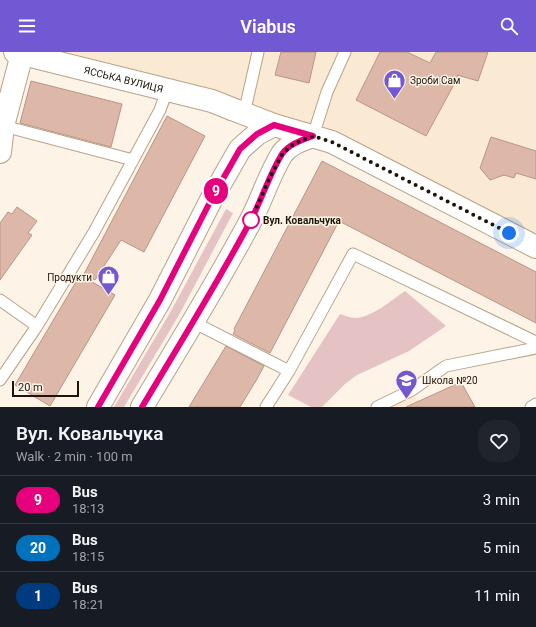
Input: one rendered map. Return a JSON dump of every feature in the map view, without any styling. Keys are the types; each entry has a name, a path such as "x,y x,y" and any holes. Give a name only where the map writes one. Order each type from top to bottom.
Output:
{"main road":[{"name":"ЯССЬКА ВУЛИЦЯ","path":"18,53 212,101 274,125"},
{"path":"0,152 1,125 18,53"},
{"path":"238,112 242,132 240,149"},
{"path":"98,407 160,300 212,198 240,149 257,134 274,125 332,142 536,247"},
{"path":"142,407 193,322 251,220 270,177 283,153 295,143 313,136"}],"lane":[{"path":"238,112 258,52"},
{"path":"313,136 327,92 345,52"},
{"path":"0,380 37,326 94,232 160,110 167,90"},
{"path":"1,125 133,160"},
{"path":"266,407 289,371 353,254 536,342"},
{"path":"0,300 37,326"},
{"path":"193,322 289,371"},
{"path":"377,407 412,390 446,366 536,348"},
{"path":"532,407 536,404"}],"shaded area":[{"path":"22,52 536,52 536,245 332,142"},
{"path":"226,209 233,213 179,315 124,407 114,407 171,311"},
{"path":"405,291 446,326 409,351 357,375 345,384 322,407 311,407 288,395 340,314 355,318 368,315 381,308"},
{"name":"Школа №20","path":"413,393 420,407 384,407"}],"building":[{"path":"281,52 316,52 309,83 275,75"},
{"path":"380,52 407,52 430,63 436,52 488,52 478,81 457,75 458,77 426,136 356,100"},
{"path":"31,81 122,104 111,147 20,123"},
{"path":"167,116 205,136 144,252 121,240 95,280 84,274"},
{"path":"491,137 536,151 536,179 516,173 514,178 504,175 490,180 480,168"},
{"path":"322,161 536,272 536,323 339,221 270,353 233,334 234,329"},
{"path":"17,207 37,221 28,233 32,235 0,280 0,223 8,212 12,214"},
{"path":"80,275 115,295 50,406 15,385"},
{"path":"226,346 264,366 257,379 240,407 189,407"},
{"path":"461,382 475,407 406,407"}],"bus line":[{"name":"9","path":"98,407 160,300 212,198 240,149 257,134 274,125 313,136 295,143 283,153 270,177 251,220 193,322 142,407"}],"place":[{"name":"Зроби Сам","path":"394,100"},
{"name":"Вул. Ковальчука","path":"251,220"},
{"name":"Продукти","path":"108,296"},
{"name":"Школа №20","path":"407,400"}],"route":[{"path":"251,220 270,177 283,153 295,143 313,136 332,142 509,233"}]}
